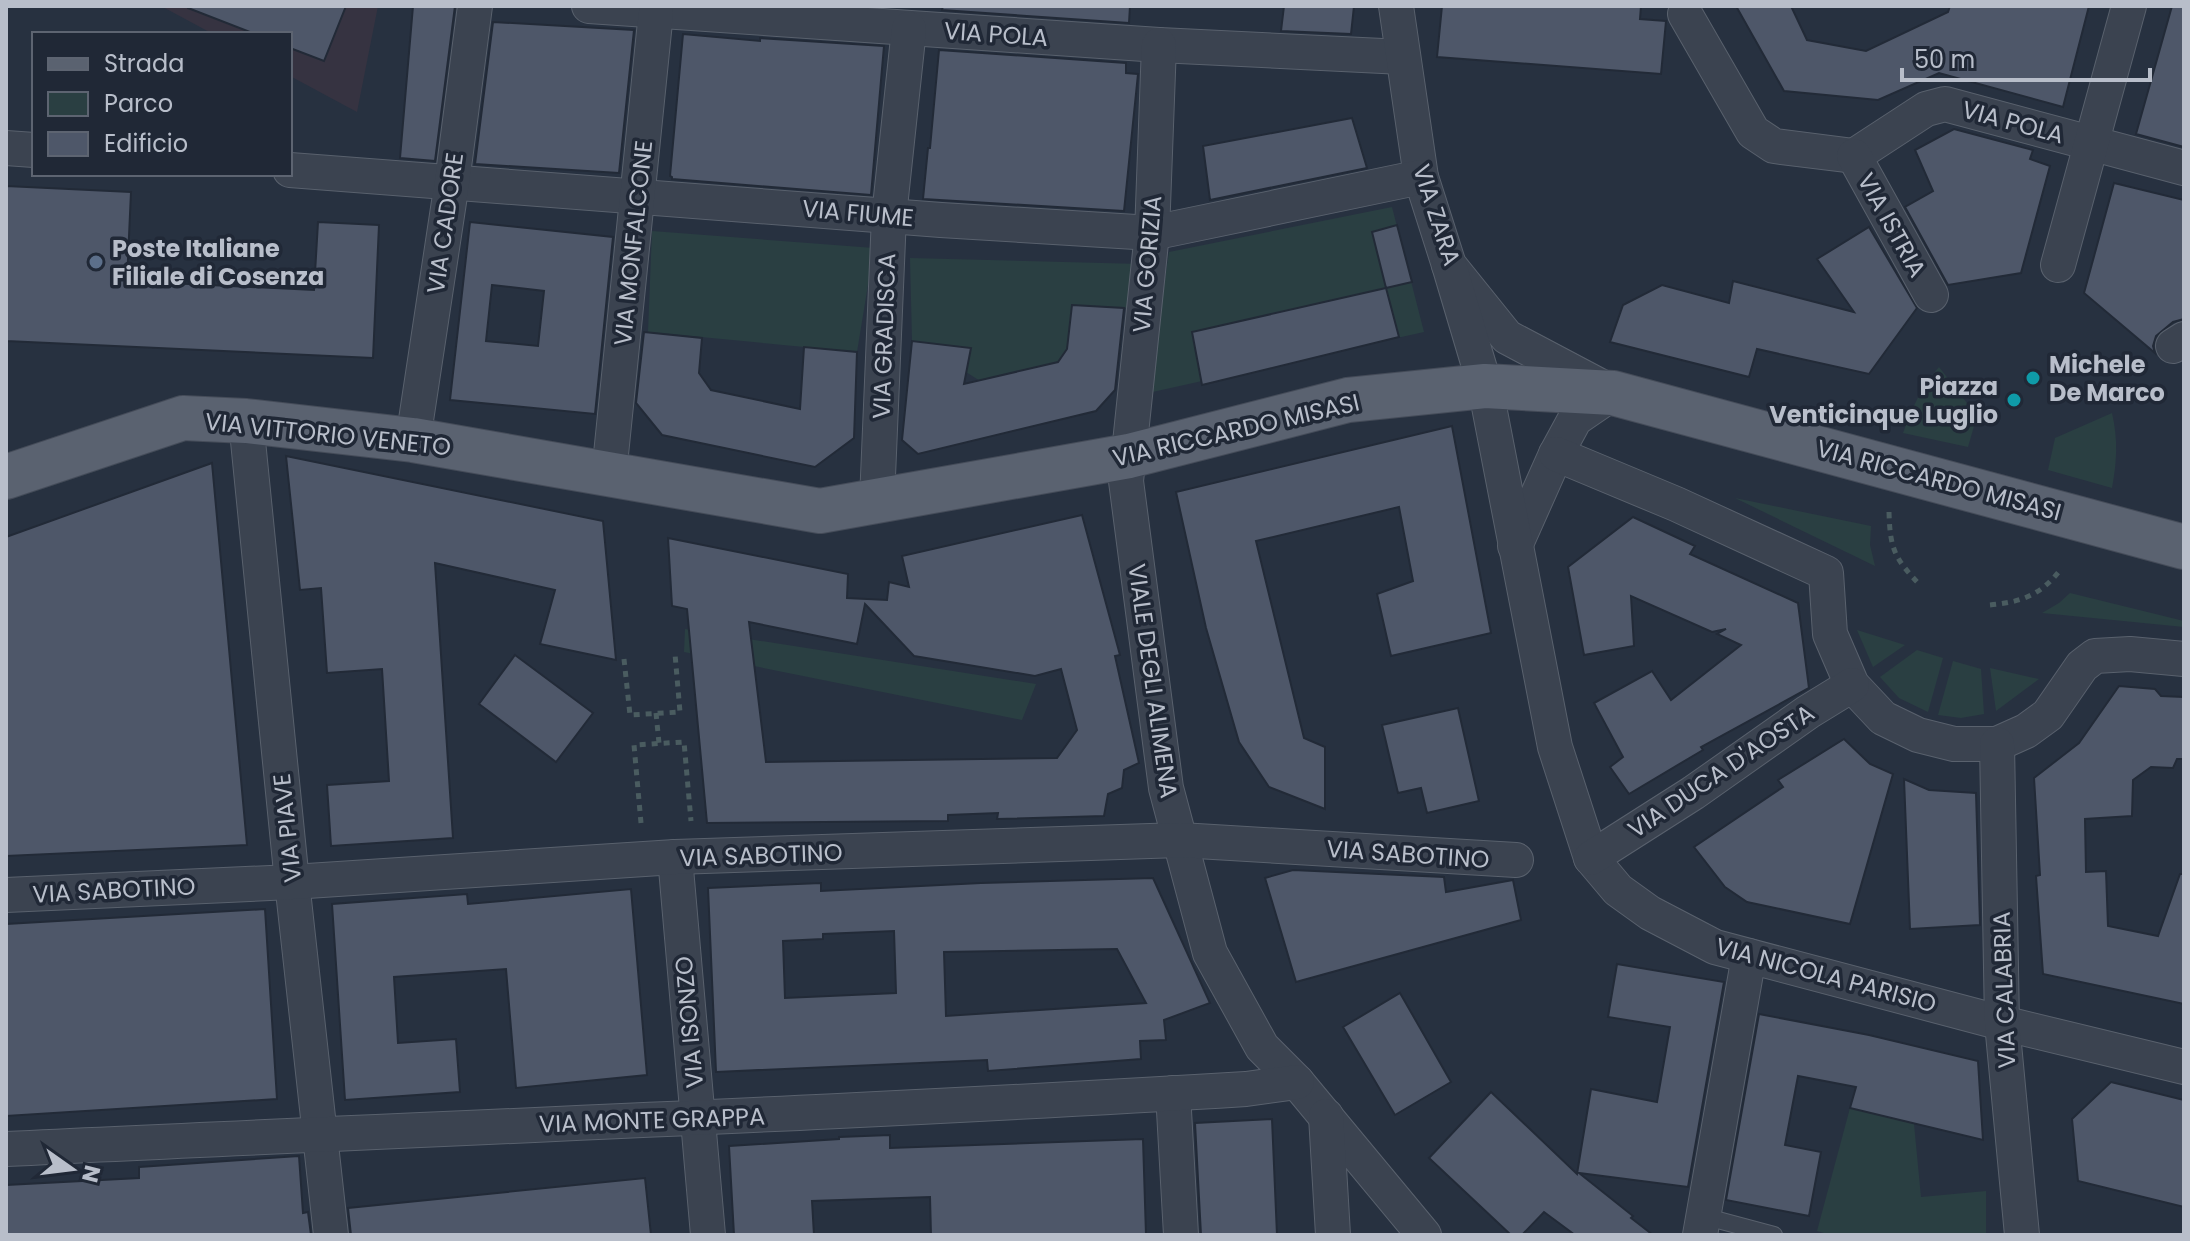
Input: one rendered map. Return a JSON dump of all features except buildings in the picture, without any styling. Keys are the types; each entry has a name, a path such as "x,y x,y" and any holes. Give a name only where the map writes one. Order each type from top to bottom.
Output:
{"main road":[{"name":"VIA RICCARDO MISASI","path":"609,474 820,511 877,500 1127,469 1348,400 1485,386 1613,393 2184,547"},
{"name":"VIA VITTORIO VENETO","path":"6,477 183,418 246,421 413,440 609,474"}],"street":[{"name":"VIA CADORE","path":"413,440 475,6"},
{"name":"VIA POLA","path":"589,6 1159,45 1403,57"},
{"name":"VIA ZARA","path":"1396,6 1421,177 1449,265 1507,337 1613,393"},
{"path":"2058,265 2129,6"},
{"name":"VIA MONFALCONE","path":"609,474 656,12"},
{"path":"1685,14 1753,132 1774,146 1854,156"},
{"name":"VIA GRADISCA","path":"877,500 889,216 909,29"},
{"name":"VIA GORIZIA","path":"1127,469 1152,233 1159,45"},
{"name":"VIA POLA","path":"1854,156 1926,109 1945,104 2184,168"},
{"path":"6,148 32,148"},
{"name":"VIA ISTRIA","path":"1854,156 1931,295"},
{"name":"VIA FIUME","path":"292,170 1152,233 1421,177"},
{"name":"VIA NICOLA PARISIO","path":"1449,265 1485,386 1555,747 1591,858 1618,890 1650,913 1715,947 2002,1023 2184,1067"},
{"path":"1515,546 1575,419 1613,393"},
{"name":"VIA PIAVE","path":"246,421 331,1235"},
{"path":"1556,454 1676,504 1826,573 1830,634 1852,685 1883,718 1918,735 1954,744 1997,744 2026,731 2048,715 2082,666 2095,656 2130,654 2184,659"},
{"name":"VIALE DEGLI ALIMENA","path":"1127,469 1166,788 1210,953 1262,1047 1297,1082 1424,1235"},
{"name":"VIA DUCA D'AOSTA","path":"1591,858 1852,685"},
{"name":"VIA CALABRIA","path":"1997,744 2002,1023 2022,1235"},
{"name":"VIA SABOTINO","path":"6,895 292,882 675,857 1180,840 1516,860"},
{"name":"VIA ISONZO","path":"675,857 708,1235"},
{"path":"1701,1225 1749,956"},
{"name":"VIA MONTE GRAPPA","path":"6,1149 698,1118 1246,1089 1297,1082"},
{"path":"1173,1093 1181,1235"},
{"path":"1326,1116 1333,1235"}],"lane":[{"path":"6,134 32,147"},
{"path":"1701,1225 1774,1235"}],"path":[{"path":"1889,512 1892,549 1900,564 1921,586"},
{"path":"1990,605 2015,603 2033,595 2050,583 2061,569"},
{"path":"624,659 630,715 680,712 675,654"},
{"path":"656,713 659,743"},
{"path":"641,823 634,745 684,742 691,821"}],"shaded area":[{"path":"161,6 378,6 357,112 292,77 292,32 209,32"}],"green space":[{"path":"1392,207 1424,332 1148,393 1169,252"},
{"path":"652,231 874,248 857,352 648,332"},
{"path":"910,258 1141,264 1129,308 1072,305 1067,349 1058,362 980,381 966,372 970,348 912,341"},
{"path":"1939,367 1977,416 1968,447 1903,433 1918,398"},
{"path":"2112,413 2116,450 2112,488 2048,470 2055,438"},
{"path":"1735,498 1871,526 1870,545 1875,566"},
{"path":"2070,593 2184,621 2184,627 2042,613"},
{"path":"685,629 1036,684 1022,720 684,652"},
{"path":"1857,630 1905,645 1873,667"},
{"path":"1917,650 1943,658 1928,712 1899,698 1880,677"},
{"path":"1953,661 1981,669 1984,714 1961,718 1938,715"},
{"path":"1990,668 2039,679 1996,711"},
{"path":"1850,1108 1914,1124 1921,1197 1986,1191 1986,1235 1831,1235 1817,1231"}],"place":[{"name":"Poste Italiane Filiale di Cosenza","path":"96,262"},
{"name":"Michele De Marco","path":"2033,378"},
{"name":"Piazza Venticinque Luglio","path":"2014,400"}]}
